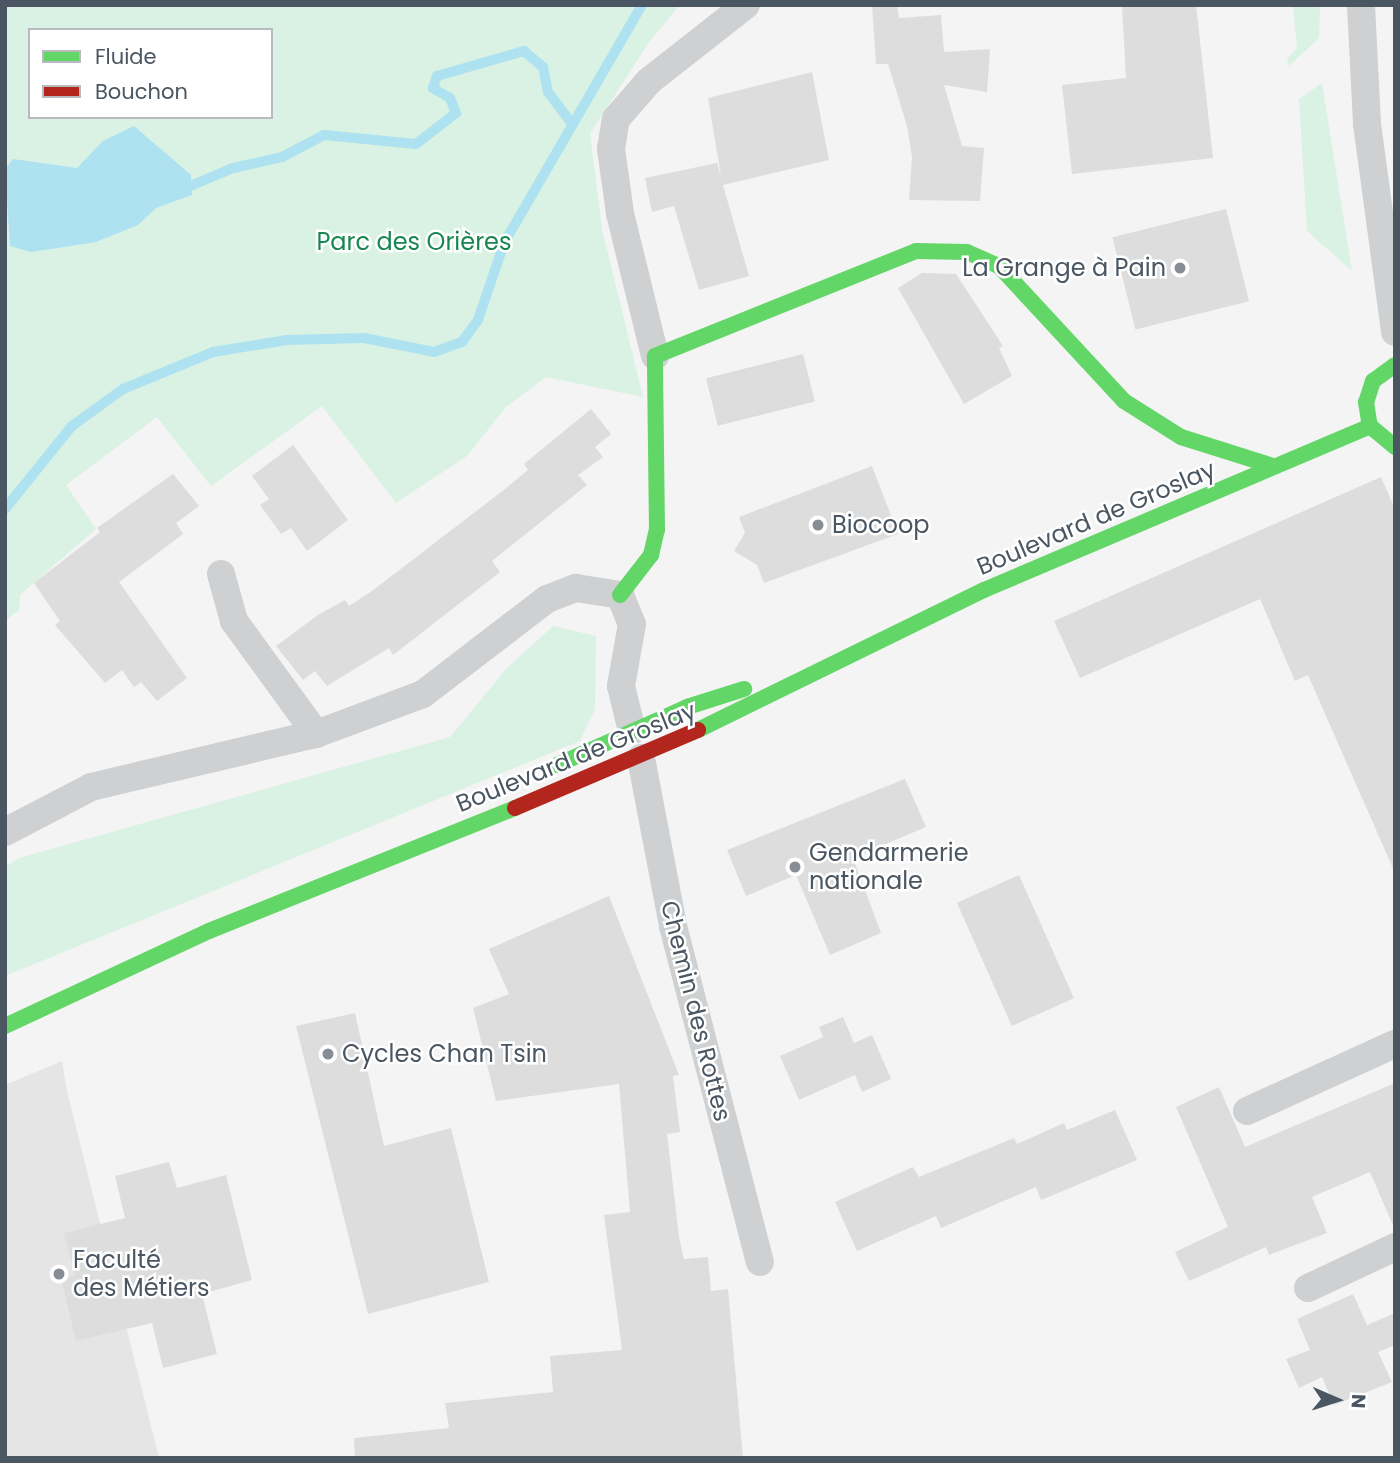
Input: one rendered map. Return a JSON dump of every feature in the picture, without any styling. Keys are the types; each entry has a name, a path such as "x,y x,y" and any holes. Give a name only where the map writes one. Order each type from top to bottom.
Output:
{"main road":[{"path":"620,595 651,555 657,530 654,356 916,251 967,252 999,266 1124,401 1181,437 1273,466"},
{"path":"1395,365 1368,391 1370,426 1395,447"},
{"name":"Boulevard de Groslay","path":"5,1026 209,931 398,852 641,758 984,590 1370,426"},
{"name":"Boulevard de Groslay","path":"540,773 687,707 844,659"},
{"name":"Boulevard de Groslay","path":"398,852 494,796"}],"street":[{"path":"654,356 620,213 611,149 616,119 649,81 746,5"},
{"path":"1361,5 1367,124 1395,332"},
{"path":"221,574 234,621 316,734"},
{"path":"5,832 91,787 316,734 423,694 547,599 576,588 620,595 632,624 621,686 632,731"},
{"name":"Chemin des Rottes","path":"641,758 673,926 760,1262"},
{"path":"1247,1111 1395,1044"},
{"path":"1308,1288 1395,1247"}],"shaded area":[{"name":"Faculté des Métiers","path":"62,1061 67,1091 159,1458 5,1458 5,1085"}],"green space":[{"name":"Parc des Orières","path":"5,5 680,5 649,42 590,134 602,229 643,397 546,377 506,407 467,456 396,503 322,406 211,486 157,417 66,485 96,529 20,595 19,610 5,621"},
{"path":"1293,5 1320,5 1319,38 1289,66 1287,59 1297,48"},
{"path":"1322,83 1352,271 1307,231 1299,99"},
{"path":"553,626 596,636 595,709 580,741 5,976 5,867 19,858 450,737 507,668"}],"water":[{"path":"134,126 191,175 192,195 156,208 138,225 96,242 31,252 10,246 5,169 13,159 77,168 103,141"}],"building":[{"path":"872,5 897,5 899,18 941,15 944,52 990,49 987,92 944,85 962,146 984,148 980,201 909,200 912,157 907,126 888,64 876,64"},
{"path":"1122,5 1196,5 1213,158 1072,174 1062,85 1126,78"},
{"path":"812,72 829,160 723,185 749,276 699,290 674,206 652,212 645,178 717,163 721,176 708,98"},
{"name":"La Grange à Pain","path":"1226,209 1249,301 1135,329 1112,237"},
{"path":"922,273 956,274 1003,346 999,348 1012,376 964,404 898,288"},
{"path":"803,354 815,402 718,426 706,378"},
{"path":"591,409 611,434 595,447 603,457 578,475 587,485 492,561 500,572 393,655 389,648 327,686 315,671 303,680 276,646 318,615 345,600 349,606 372,591 528,470 524,464"},
{"path":"293,445 348,520 307,551 291,528 281,534 260,505 269,499 252,476"},
{"name":"Biocoop","path":"872,466 898,534 764,583 757,565 734,551 745,533 739,517"},
{"path":"173,474 199,506 176,523 183,534 119,582 187,678 157,701 141,682 134,687 122,670 105,683 55,625 60,621 34,583 100,532 97,528"},
{"path":"1381,477 1395,509 1395,873 1308,675 1295,681 1260,599 1080,678 1054,621"},
{"name":"Gendarmerie nationale","path":"905,779 926,827 853,858 881,933 830,955 796,875 746,896 727,850"},
{"path":"1019,875 1074,998 1012,1026 957,903"},
{"path":"609,896 679,1075 673,1076 680,1132 667,1134 679,1237 684,1259 708,1257 711,1291 728,1289 743,1458 355,1458 354,1438 449,1428 445,1403 553,1392 550,1356 622,1350 604,1215 630,1212 619,1084 496,1101 473,1008 509,994 489,949"},
{"path":"355,1013 384,1146 451,1128 489,1282 368,1314 296,1026"},
{"path":"843,1017 854,1043 872,1035 891,1079 862,1092 855,1075 799,1100 780,1056 823,1037 819,1027"},
{"path":"1395,1083 1395,1230 1370,1172 1312,1197 1327,1233 1269,1255 1266,1247 1189,1281 1175,1252 1228,1227 1176,1107 1219,1087 1245,1147"},
{"path":"1115,1110 1137,1160 1041,1200 1036,1187 941,1228 936,1216 857,1251 835,1202 913,1167 919,1177 1014,1138 1017,1144 1064,1123 1067,1130"},
{"path":"169,1162 177,1188 226,1175 252,1280 202,1294 217,1354 163,1368 152,1323 76,1341 61,1279 75,1275 64,1233 125,1218 115,1176"},
{"path":"1353,1294 1367,1325 1395,1313 1395,1345 1378,1352 1392,1382 1334,1405 1322,1377 1299,1388 1286,1359 1310,1350 1297,1319"}],"waterway":[{"path":"5,509 72,426 123,389 213,352 287,340 364,338 434,352 462,342 478,320 504,243 642,5"},
{"path":"180,185 188,187 233,168 282,157 324,135 416,144 456,113 450,98 433,88 437,76 524,51 543,67 548,92 573,125"}],"traffic: fast":[{"path":"620,595 651,555 657,530 655,356 916,251 967,252 999,266 1124,401 1181,437 1273,466"},
{"path":"1395,365 1373,381 1366,402 1370,426 1395,447"},
{"path":"698,730 984,590 1370,426"},
{"path":"557,765 687,707 744,689"},
{"path":"5,1026 209,931 515,808"}],"traffic: jam":[{"path":"515,808 698,730"}],"place":[{"name":"La Grange à Pain","path":"1180,268"},
{"name":"Biocoop","path":"818,525"},
{"name":"Gendarmerie nationale","path":"795,867"},
{"name":"Cycles Chan Tsin","path":"328,1054"},
{"name":"Faculté des Métiers","path":"59,1274"}]}
